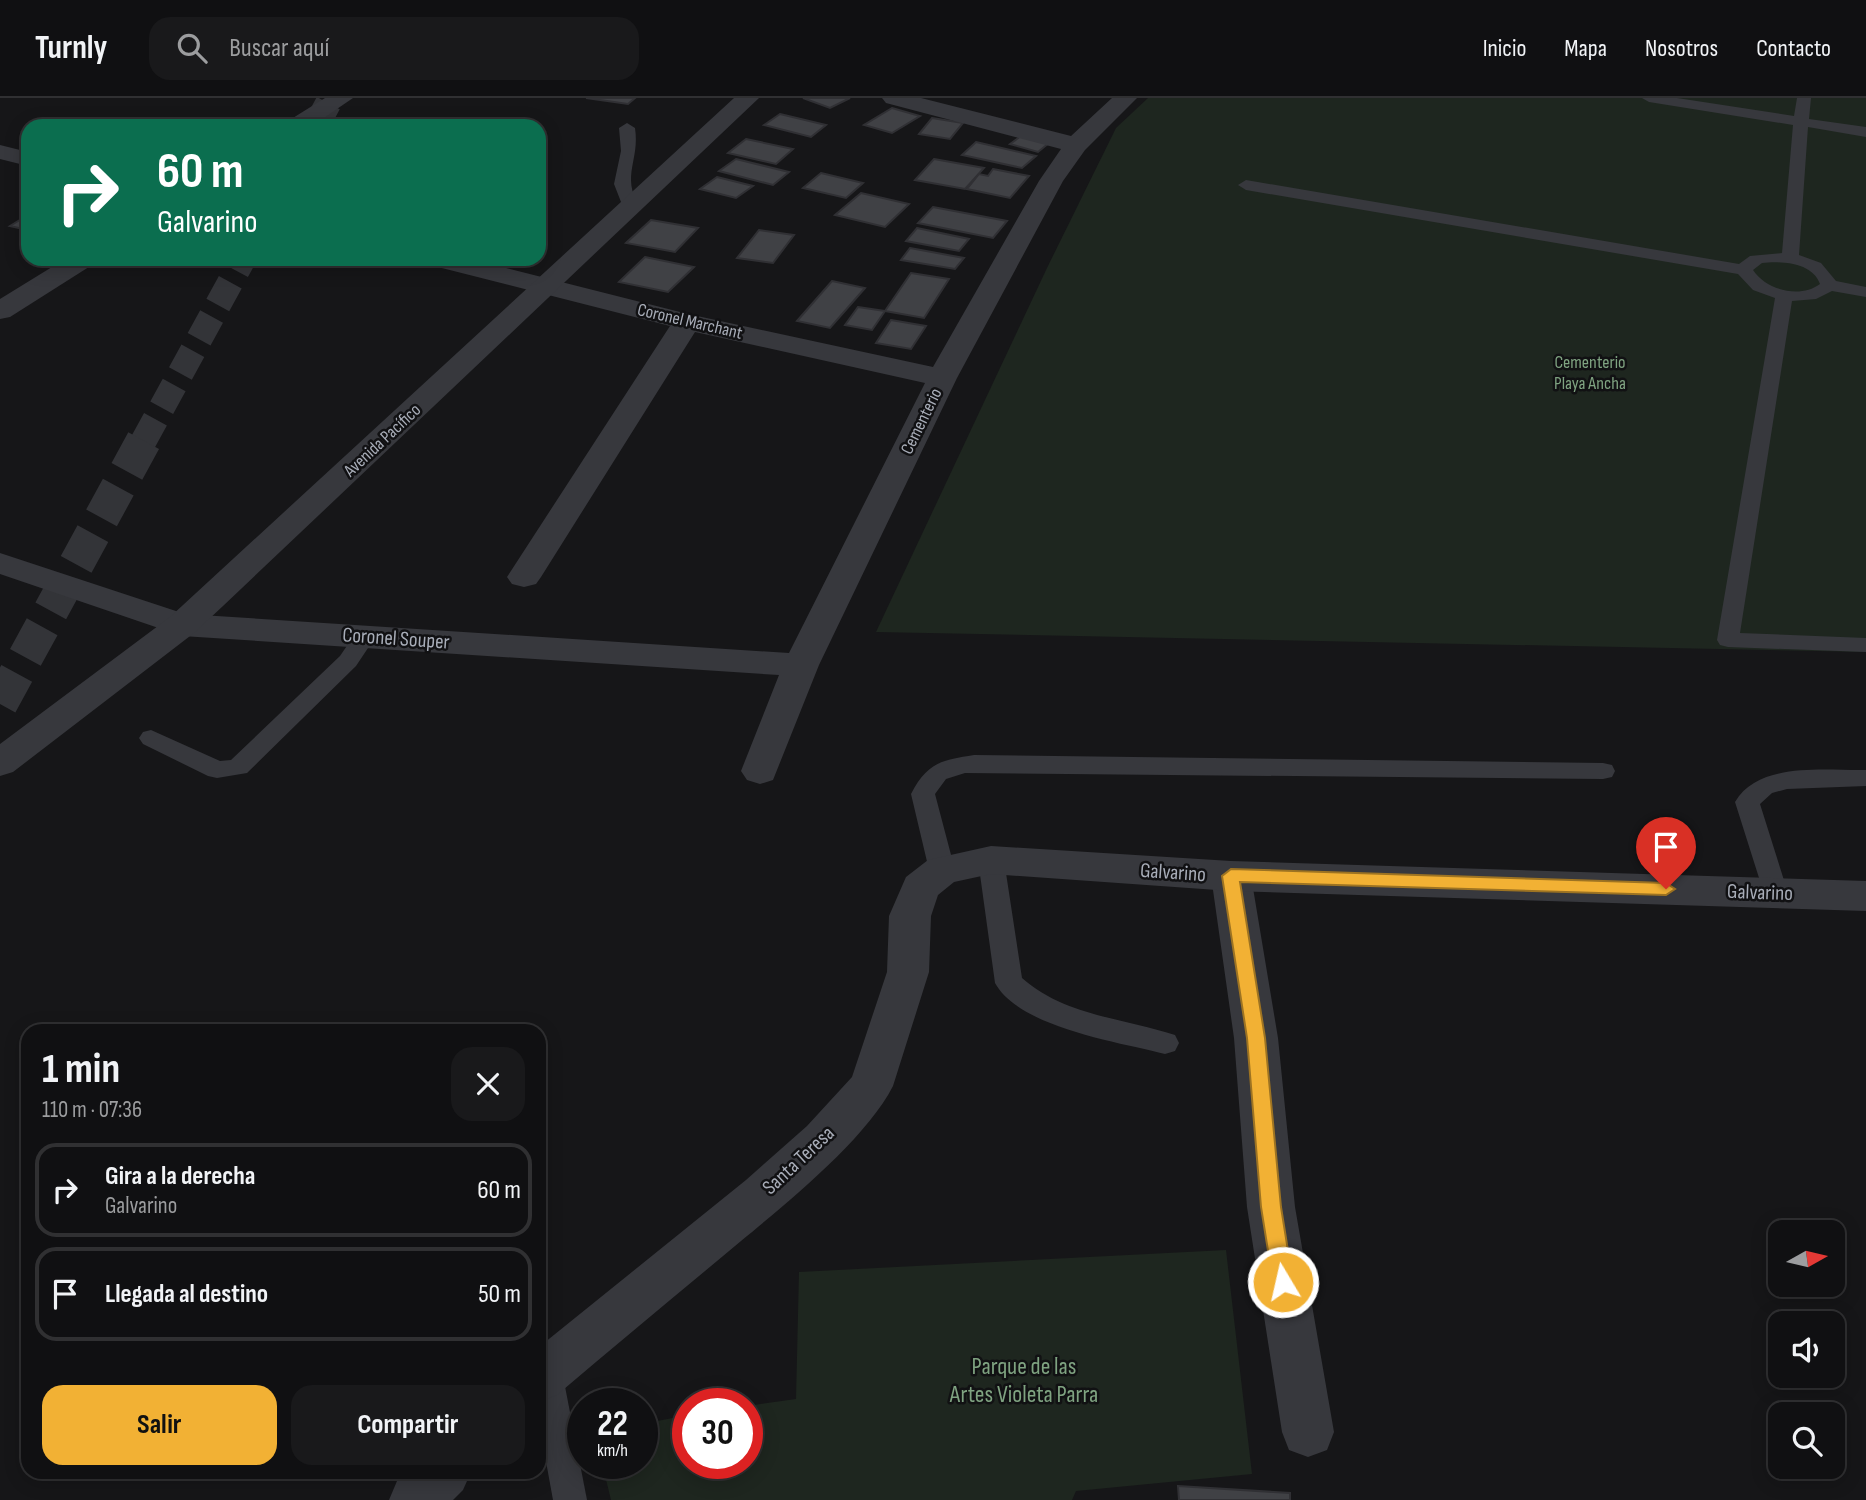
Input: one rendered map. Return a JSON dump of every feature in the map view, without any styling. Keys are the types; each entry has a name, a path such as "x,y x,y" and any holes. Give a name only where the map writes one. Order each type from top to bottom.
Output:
{"street":[{"path":"307,119 341,98"},
{"name":"Avenida Pacífico","path":"0,763 182,625 747,98"},
{"path":"894,98 1076,145"},
{"name":"Cementerio","path":"760,771 801,664 942,378 1051,181 1076,145 1125,98"},
{"path":"0,152 21,157"},
{"path":"0,311 72,266"},
{"name":"Coronel Marchant","path":"467,266 687,321 942,378"},
{"path":"524,577 687,321"},
{"name":"Coronel Souper","path":"0,563 182,625 801,664"},
{"name":"Galvarino","path":"942,870 991,860 1231,876 1866,896"},
{"name":"Santa Teresa","path":"546,1372 763,1194 823,1140 871,1086 908,972 910,916 920,887 942,870"},
{"path":"1231,876 1256,1038 1271,1207 1308,1432"},
{"path":"416,1500 437,1479"}],"lane":[{"path":"1649,98 1866,132"},
{"path":"1790,258 1793,195 1804,98"},
{"path":"627,128 630,149 620,181 621,191 631,207"},
{"path":"1246,185 1744,270 1755,284 1784,294 1814,295 1825,291 1829,285 1828,277 1820,269 1790,258 1758,258 1748,263 1744,270"},
{"path":"1829,285 1866,292"},
{"path":"1784,294 1728,640 1866,645"},
{"path":"151,738 217,770 238,767 348,661 365,636"},
{"path":"942,870 923,794 942,768 974,762 1603,771"},
{"path":"1775,893 1747,802 1764,786 1787,780 1866,778"},
{"path":"991,860 1009,983 1022,998 1062,1015 1166,1043"},
{"path":"546,1393 570,1500"}],"green space":[{"name":"Cementerio Playa Ancha","path":"1148,98 1866,98 1866,652 876,632 1047,268 1116,128"},
{"name":"Parque de las Artes Violeta Parra","path":"1226,1250 1252,1474 1076,1491 1072,1500 611,1500 606,1479 658,1479 658,1421 672,1418 672,1479 763,1479 763,1404 796,1399 799,1272"}],"building":[{"path":"586,98 635,98 628,104"},
{"path":"803,98 850,98 830,108"},
{"path":"892,108 920,116 892,133 864,125"},
{"path":"780,114 826,125 811,137 764,125"},
{"path":"932,118 963,123 950,139 919,134"},
{"path":"1021,136 1049,143 1038,152 1010,144"},
{"path":"746,139 793,149 776,164 728,153"},
{"path":"976,142 1036,156 1022,168 962,155"},
{"path":"736,159 789,172 773,185 719,171"},
{"path":"934,159 984,168 965,189 915,180"},
{"path":"993,169 1029,176 1010,198 967,189 979,174 988,176"},
{"path":"821,173 863,183 846,198 803,188"},
{"path":"717,177 753,186 736,198 700,189"},
{"path":"861,193 909,204 885,227 835,215"},
{"path":"933,207 1007,221 993,238 918,223"},
{"path":"21,219 21,228 10,226"},
{"path":"651,220 698,228 675,252 626,243"},
{"path":"917,228 969,239 959,251 906,241"},
{"path":"759,230 794,235 773,263 737,258"},
{"path":"910,248 964,258 955,269 901,260"},
{"path":"645,257 694,267 668,292 619,282"},
{"path":"911,273 949,279 924,318 885,311"},
{"path":"832,281 865,288 830,328 797,321"},
{"path":"858,307 885,311 872,330 845,325"},
{"path":"891,320 926,326 911,349 876,343"},
{"path":"1178,1486 1290,1493 1290,1500 1179,1500"}],"tunnel":[{"path":"320,119 331,98"},
{"path":"143,442 239,266"},
{"path":"0,704 144,440"}],"route":[{"path":"1283,1282 1271,1207 1256,1038 1231,876 1666,889"}]}
